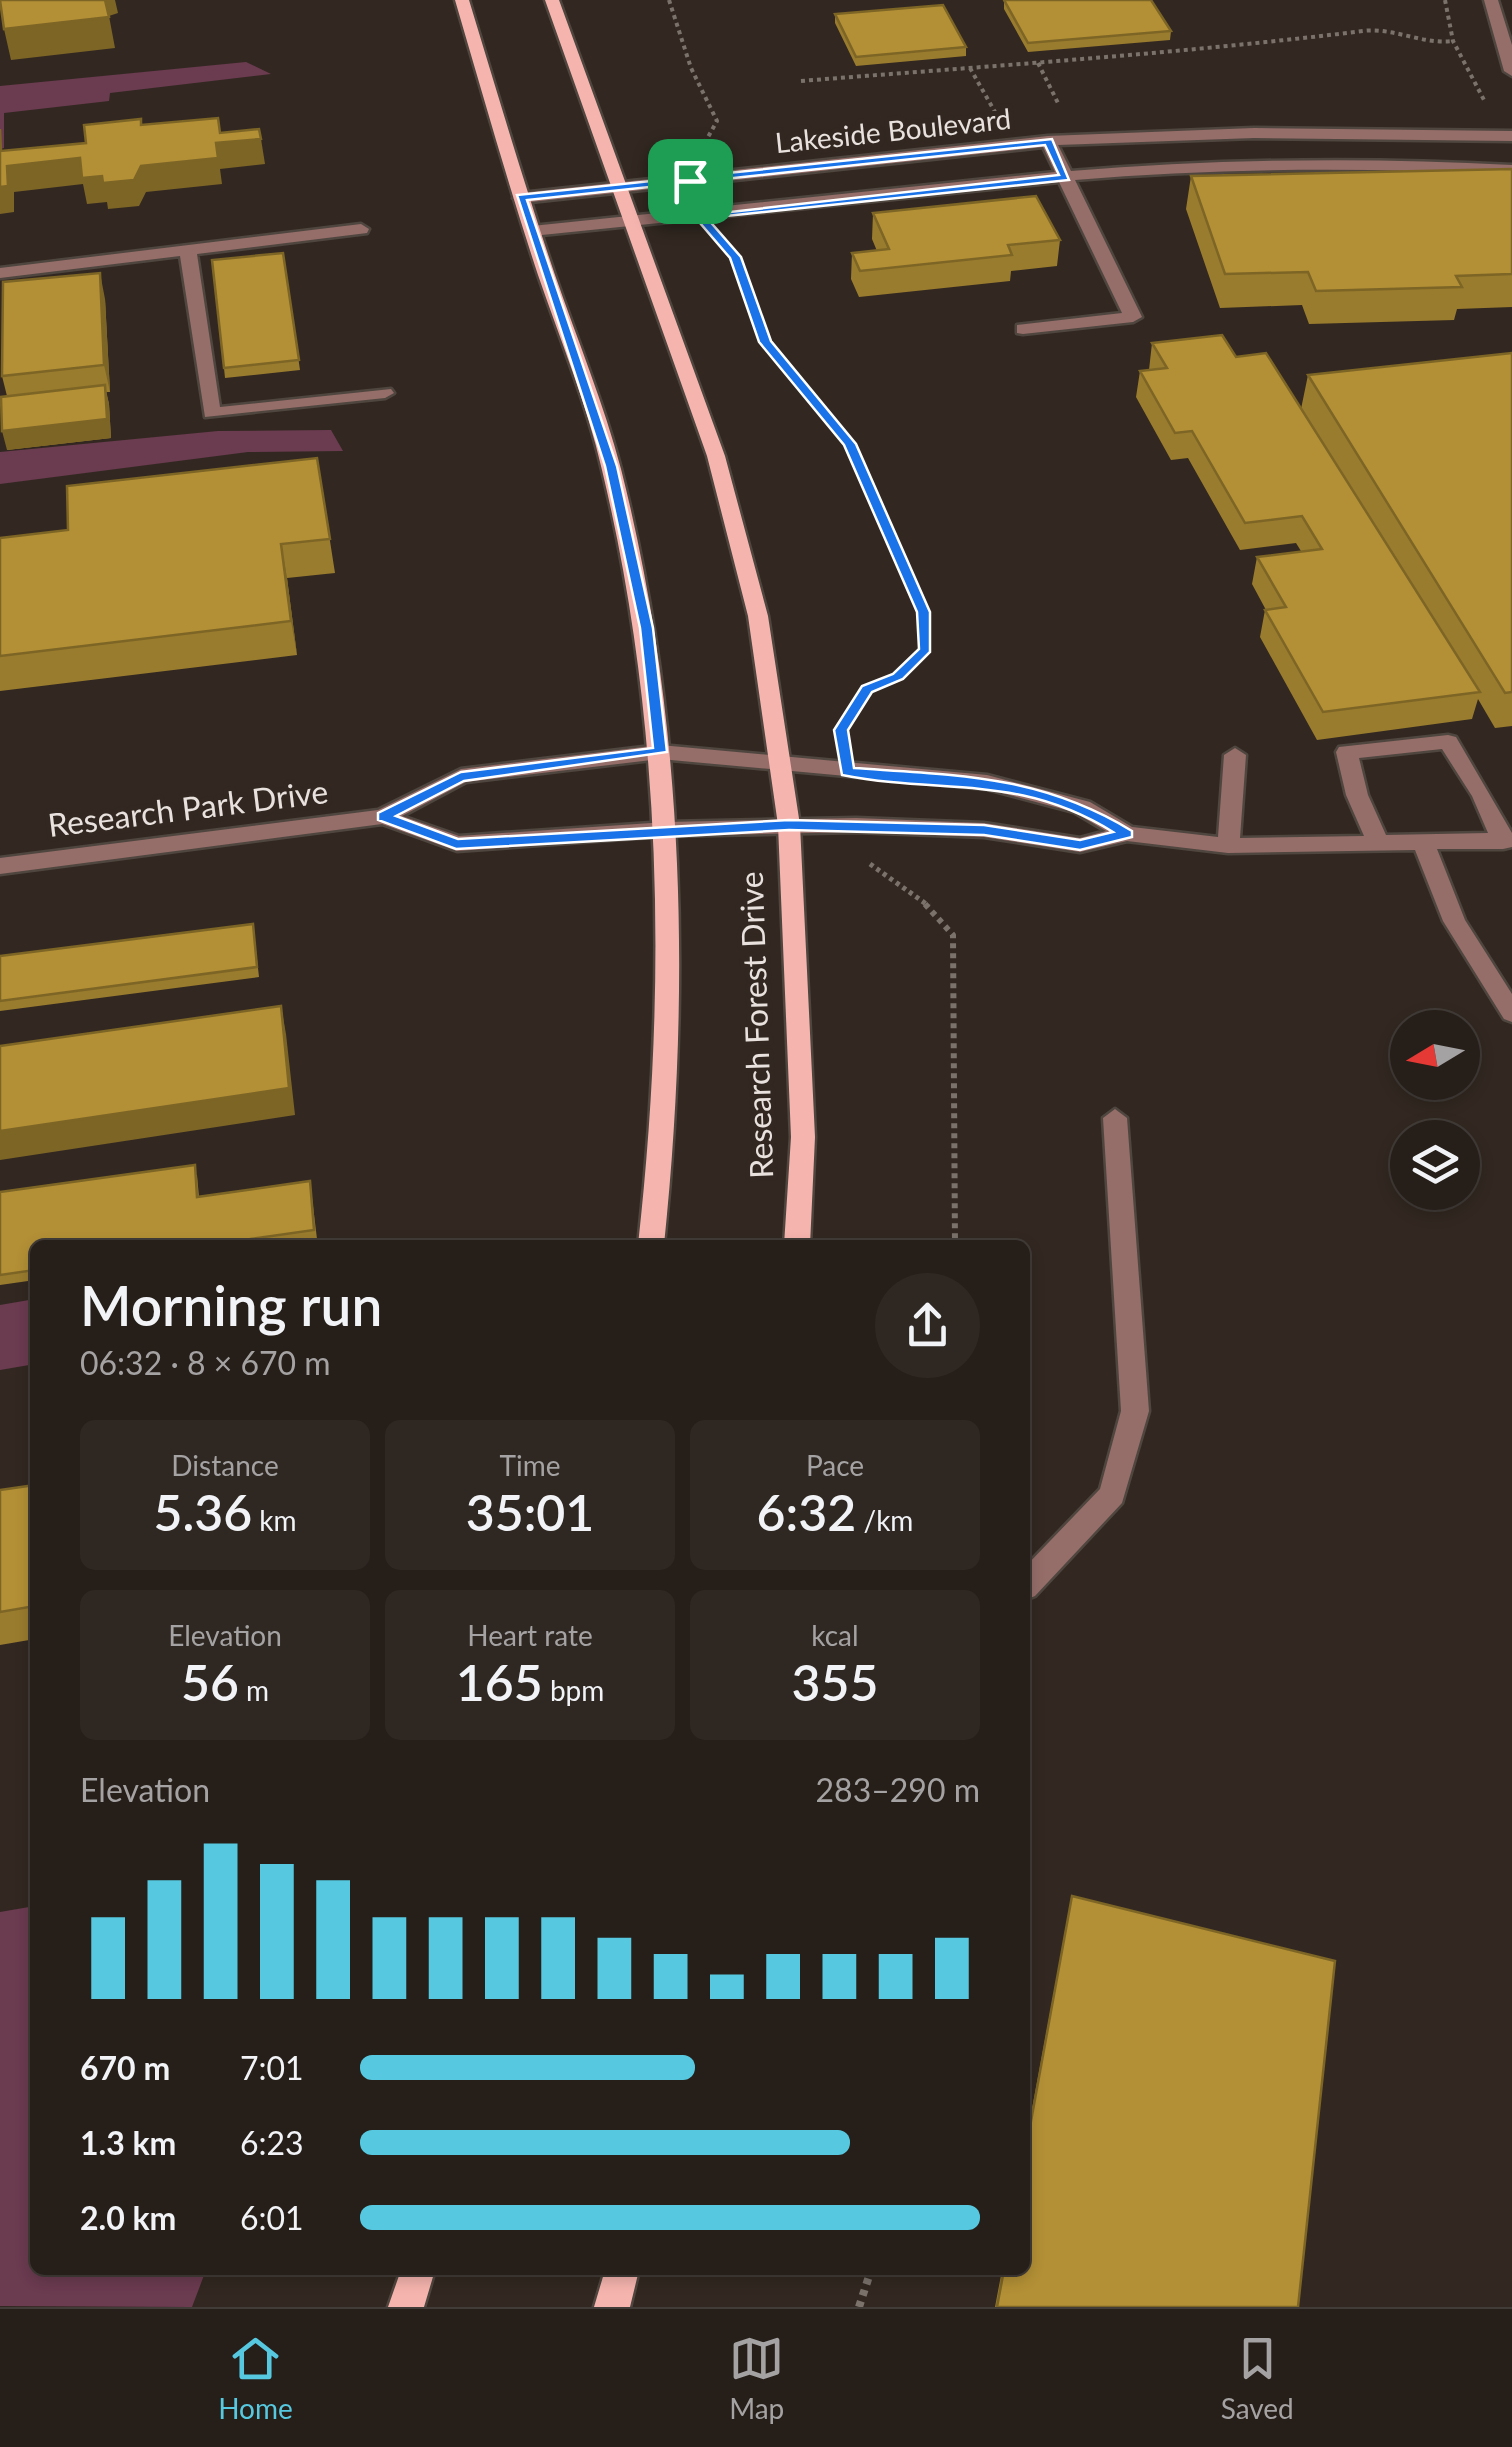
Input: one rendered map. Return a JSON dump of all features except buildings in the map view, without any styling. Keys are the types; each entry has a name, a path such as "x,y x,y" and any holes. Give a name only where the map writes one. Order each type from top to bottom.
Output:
{"main road":[{"path":"462,0 521,198 611,466 646,628 666,829 664,1134 651,1240"},
{"name":"Research Forest Drive","path":"552,0 716,456 758,616 789,825 803,1137 797,1240"},
{"path":"406,2307 416,2275"},
{"path":"612,2307 621,2275"}],"street":[{"path":"1492,0 1512,72"},
{"name":"Lakeside Boulevard","path":"521,198 1048,141 1254,133 1512,136"},
{"path":"1024,329 1132,317 1048,141"},
{"name":"Lakeside Boulevard","path":"532,232 1066,178 1224,166 1442,164 1512,170"},
{"path":"0,273 360,228"},
{"path":"188,252 212,413 386,393"},
{"path":"1126,834 1228,846 1507,841 1448,742 1347,752 1357,794 1378,843"},
{"name":"Research Park Drive","path":"0,866 383,817 461,776 660,752 987,782 1082,806 1126,834"},
{"path":"1228,846 1235,755"},
{"name":"Research Park Drive","path":"383,817 456,844 666,829 789,825 984,830 1080,845 1126,834"},
{"path":"1424,842 1454,921 1512,1013"},
{"path":"1030,1582 1112,1495 1135,1412 1115,1118"}],"path":[{"path":"668,0 691,68 717,122 691,161 690,181"},
{"path":"1445,0 1452,41 1492,114"},
{"path":"801,81 1285,43 1370,30 1438,43 1452,41"},
{"path":"699,216 735,257 765,342 850,444 924,612 926,650 898,676 867,689 841,730 847,772"},
{"path":"856,825 859,848 878,873 932,908 953,935 955,1240"},
{"path":"858,2307 869,2275"}],"shaded area":[{"path":"246,62 271,74 110,93 109,101 4,113 4,148 0,149 0,86"},
{"path":"331,430 343,451 248,452 0,484 0,452 218,431"},
{"path":"30,1300 30,1365 0,1370 0,1305"},
{"path":"30,1907 30,2275 204,2275 192,2307 0,2306 0,1912"}],"route":[{"path":"1048,141 1066,178 699,216 735,257 765,342 850,444 924,612 926,650 898,676 867,689 841,730 847,772 987,782 1082,806 1126,834 1080,845 984,830 789,825 666,829 456,844 383,817 461,776 660,752 646,628 611,466 521,198 690,181 1048,141"}]}
